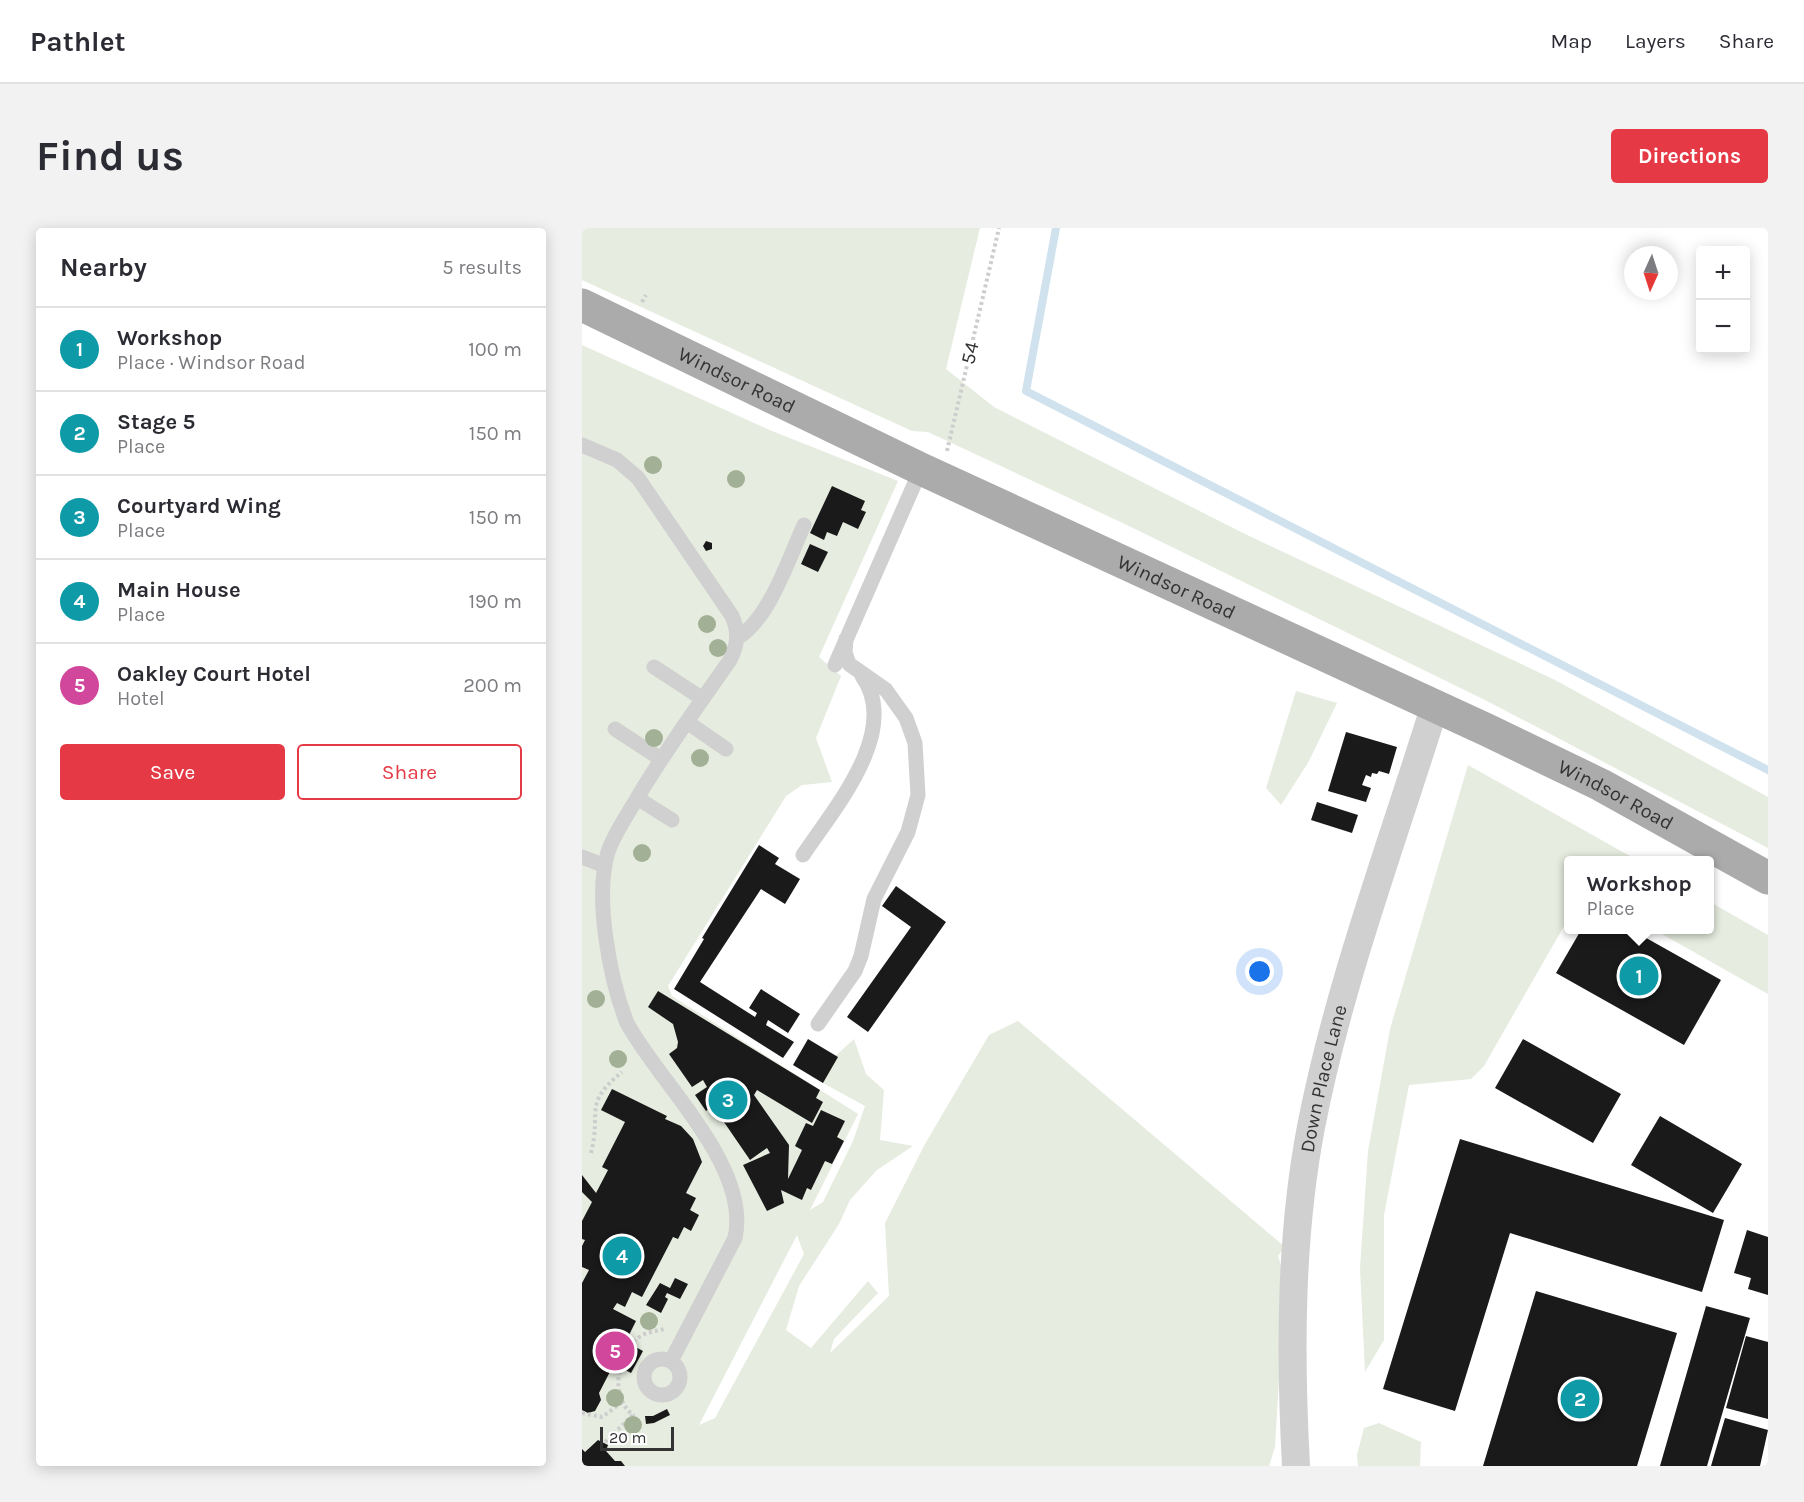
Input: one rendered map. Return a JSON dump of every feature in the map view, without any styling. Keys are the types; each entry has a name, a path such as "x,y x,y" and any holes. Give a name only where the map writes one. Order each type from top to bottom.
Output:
{"main road":[{"name":"Windsor Road","path":"582,305 931,473 1435,705 1601,785 1768,878"}],"street":[{"name":"Down Place Lane","path":"1296,1466 1294,1276 1311,1129 1359,943 1435,705"}],"lane":[{"path":"582,445 616,460 638,478 732,616 737,638 730,660 661,759 637,798 613,840 605,866 608,936 624,1016 634,1036 720,1160 736,1201 738,1219 735,1238 671,1361"},
{"path":"835,665 931,473"},
{"path":"737,638 750,630 765,606 804,525"},
{"path":"803,855 865,756 874,713 871,690 846,657 846,639"},
{"path":"654,667 704,699"},
{"path":"818,1024 858,963 874,899 909,832 918,795 915,743 906,718 886,690 861,674"},
{"path":"687,722 726,749"},
{"path":"615,729 661,759"},
{"path":"637,798 672,820"},
{"path":"582,857 605,866"}],"path":[{"name":"54","path":"931,473 999,228"},
{"path":"591,1153 595,1134 593,1105 596,1097 600,1090 622,1072"},
{"path":"605,1442 633,1415 621,1403 618,1375 627,1356 637,1339 671,1326"},
{"path":"620,1353 627,1356"},
{"path":"582,1413 602,1417 621,1403"}],"shaded area":[{"path":"582,228 980,228 946,369 994,407 1243,533 1555,680 1768,797 1768,848 1487,701 1129,526 928,432 912,431 582,280"},
{"path":"582,345 772,431 898,481 819,657 841,676 816,738 832,782 802,785 786,796 668,986 672,996 858,1114 810,1210 823,1202 853,1141 865,1106 812,1077 854,1039 866,1074 884,1090 880,1140 913,1146 877,1170 850,1200 839,1224 799,1286 786,1330 811,1348 868,1281 878,1293 834,1339 830,1353 889,1296 885,1223 925,1144 989,1035 1018,1021 1285,1247 1278,1256 1285,1277 1275,1447 1269,1466 582,1466","holes":["797,1235 804,1254 715,1418 699,1425"]},
{"path":"1296,691 1337,703 1309,761 1281,805 1266,788"},
{"path":"1468,765 1630,856 1564,856 1564,926 1484,1066 1471,1079 1409,1085 1384,1215 1384,1340 1365,1372 1360,1268 1368,1151 1390,1029"},
{"path":"1714,904 1768,935 1768,994 1662,934 1714,934"},
{"path":"1379,1423 1421,1442 1420,1466 1358,1466 1357,1455 1364,1428"}],"building":[{"path":"832,486 865,501 861,510 866,512 858,529 843,522 837,536 827,532 824,540 810,533"},
{"path":"706,541 712,543 712,549 706,551 703,546"},
{"path":"810,544 828,552 818,572 801,564"},
{"path":"1346,732 1397,747 1389,774 1379,771 1377,774 1372,773 1371,777 1366,775 1362,785 1371,788 1366,802 1328,791"},
{"path":"1317,802 1358,815 1352,833 1311,820"},
{"path":"759,845 779,858 775,864 800,879 785,904 761,889 700,982 755,1017 757,1013 749,1008 761,989 800,1014 788,1033 768,1020 766,1025 794,1042 783,1058 674,989 704,939 702,938"},
{"path":"896,886 946,922 868,1032 847,1017 911,927 882,906"},
{"path":"1579,934 1639,934 1721,980 1684,1045 1556,973"},
{"path":"658,991 820,1090 816,1098 823,1102 812,1123 757,1090 754,1095 789,1145 788,1179 802,1150 795,1146 806,1123 813,1126 821,1110 845,1121 837,1137 844,1141 832,1164 825,1161 811,1190 807,1188 802,1200 781,1190 784,1203 767,1211 743,1165 770,1153 767,1148 750,1160 713,1106 706,1111 695,1095 707,1087 703,1080 692,1087 669,1054 677,1048 678,1042 673,1024 648,1007"},
{"path":"808,1039 838,1057 823,1083 793,1065"},
{"path":"1523,1039 1621,1094 1593,1143 1495,1088"},
{"path":"612,1089 667,1116 665,1119 681,1126 693,1139 702,1162 686,1193 696,1198 690,1210 699,1215 691,1231 684,1227 678,1239 673,1237 642,1297 632,1292 625,1307 617,1303 613,1309 636,1321 627,1339 624,1337 622,1340 643,1351 631,1373 614,1364 599,1393 601,1400 595,1411 588,1413 582,1410 582,1283 589,1270 582,1267 582,1246 585,1240 582,1239 582,1221 592,1202 582,1192 582,1175 596,1193 608,1170 602,1167 625,1122 601,1110"},
{"path":"1660,1116 1742,1164 1713,1213 1631,1165"},
{"path":"1460,1139 1724,1220 1702,1292 1510,1233 1455,1411 1383,1389"},
{"path":"1747,1230 1768,1237 1768,1295 1748,1289 1751,1278 1734,1273"},
{"path":"675,1278 688,1284 680,1299 667,1293 665,1297 668,1299 661,1313 646,1305 660,1283 670,1288"},
{"path":"1536,1291 1677,1333 1637,1466 1483,1466"},
{"path":"1706,1306 1750,1318 1707,1466 1660,1466"},
{"path":"1746,1336 1768,1342 1768,1419 1726,1408"},
{"path":"667,1409 670,1415 654,1423 646,1424 645,1416 653,1416"},
{"path":"1725,1418 1768,1430 1760,1466 1711,1466"},
{"path":"598,1440 608,1445 606,1451 615,1461 621,1461 625,1466 582,1466 582,1449 585,1452"}],"waterway":[{"path":"1056,228 1026,391 1768,770"}],"place":[{"name":"Workshop","path":"1639,976"},
{"name":"Courtyard Wing","path":"728,1100"},
{"name":"Main House","path":"622,1256"},
{"name":"Oakley Court Hotel","path":"615,1351"},
{"name":"Stage 5","path":"1580,1399"}]}
